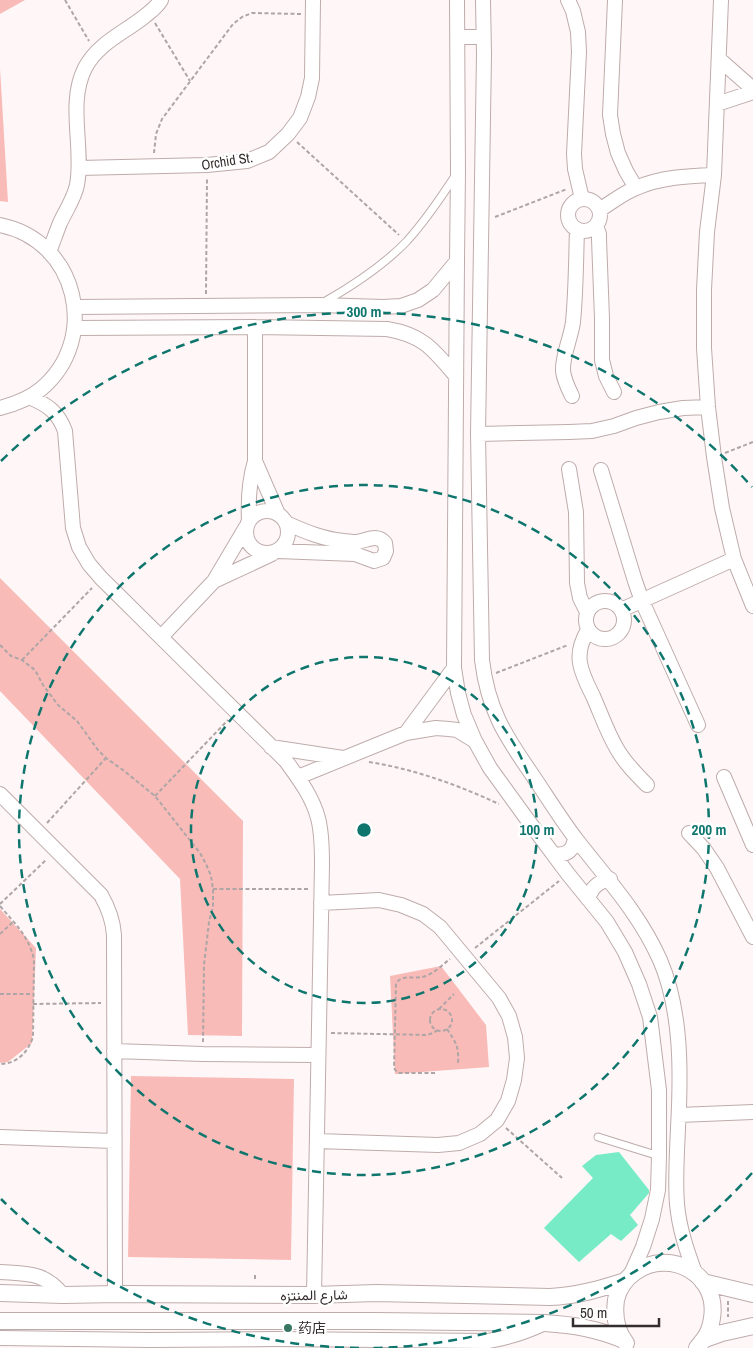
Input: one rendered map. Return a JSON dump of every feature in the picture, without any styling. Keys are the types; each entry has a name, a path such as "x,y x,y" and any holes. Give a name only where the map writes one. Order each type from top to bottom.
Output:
{"street":[{"path":"49,252 77,187 79,168 76,105 78,86 85,68 95,53 108,41 149,13 161,0"},
{"path":"457,0 458,172 454,668 464,715 475,741 490,768 568,874 607,922 625,952 639,984 650,1017 659,1090 658,1190 644,1247 617,1295 615,1310 617,1326 628,1344"},
{"path":"483,0 484,54 478,434 482,660 484,678 491,704 502,729 575,838 610,879 629,905 660,961 670,992 676,1023 679,1055 677,1206 687,1252 712,1302 713,1314 711,1324 701,1343"},
{"path":"568,0 579,38 574,154 582,199"},
{"path":"615,0 610,115 618,153 636,188"},
{"path":"721,0 714,175 707,232 704,290 704,348 708,406 722,508 734,559 753,606"},
{"name":"Orchid St.","path":"79,168 207,165 247,161 268,152 288,134 300,118 308,97 312,78 313,7"},
{"path":"458,37 483,37"},
{"path":"717,104 753,90 719,59"},
{"path":"599,210 636,188 662,180 714,175"},
{"path":"582,199 590,200 599,210 600,219 596,226 587,231 577,229 570,222 568,212 573,204 582,199"},
{"path":"37,241 61,222"},
{"path":"0,225 20,232 37,241 49,252 62,268 70,287 75,307 75,328 63,364 41,389 14,404 0,408"},
{"path":"596,226 599,234 602,360 606,376 614,392"},
{"path":"572,396 566,384 563,371 564,358 573,321 577,229"},
{"path":"75,307 319,305 384,308 401,306 418,300 433,290 457,261"},
{"path":"75,328 255,327 386,329 403,332 419,338 432,348 456,376"},
{"path":"161,637 214,580 247,524 259,512 272,511 282,519 321,537 356,548 264,554 257,552 247,541 245,534 247,524 248,490 255,462 255,327"},
{"path":"51,379 54,412"},
{"path":"29,397 43,403 54,412 61,421 65,431 73,528 79,547 89,564 286,761 310,796 318,818 322,842 314,1295"},
{"path":"478,434 592,431 659,412 708,406"},
{"path":"214,580 275,552 284,545 288,538 288,531 255,462"},
{"path":"570,468 576,512 577,583 580,598 587,612"},
{"path":"601,470 642,600 698,726"},
{"path":"621,610 734,559"},
{"path":"585,634 600,639 614,637 620,632 623,625 624,617 621,610 612,602 601,600 590,606 585,621 585,634 580,651 580,664 610,737 626,763 647,785"},
{"path":"406,733 454,668"},
{"path":"298,777 406,733 436,728 457,730 475,741"},
{"path":"271,747 344,758"},
{"path":"724,777 753,845"},
{"path":"0,794 101,895 113,921 115,1294"},
{"path":"689,833 704,849 717,868 753,937"},
{"path":"553,854 561,855 568,852 574,846 575,838"},
{"path":"588,899 596,885 610,879"},
{"path":"316,1142 459,1144 480,1134 497,1120 508,1101 514,1080 517,1058 515,1037 509,1016 499,998 440,927 422,914 401,905 379,900 321,896"},
{"path":"114,1051 318,1055"},
{"path":"679,1116 753,1112"},
{"path":"0,1137 114,1141"},
{"name":"شارع المنتزه","path":"0,1293 64,1295 376,1294 560,1297 590,1291 628,1277 643,1266 656,1262 670,1262 684,1266 699,1278"},
{"path":"0,1272 43,1277 54,1284 64,1295 64,1321"},
{"path":"699,1278 728,1289 753,1294"},
{"path":"376,1294 376,1322"},
{"name":"شارع المنتزه","path":"0,1320 566,1324 606,1332 628,1344"},
{"path":"0,1338 15,1343 275,1339 416,1344 488,1341 508,1338 545,1324"},
{"path":"701,1343 722,1333 753,1326"}],"lane":[{"path":"319,305 358,282 380,266 406,241 432,211 458,172"},
{"path":"598,1137 659,1156"}],"path":[{"path":"65,0 95,53"},
{"path":"156,166 154,150 156,134 162,119 232,24 252,13 313,7"},
{"path":"149,13 190,81"},
{"path":"288,134 406,241"},
{"path":"206,306 207,165"},
{"path":"481,222 578,184"},
{"path":"714,457 753,442"},
{"path":"22,660 101,578"},
{"path":"484,678 585,634"},
{"path":"0,645 11,656 22,660 35,670 58,706 77,721 106,758 155,796 200,853 206,864 211,876 213,906 204,965 203,1054"},
{"path":"155,796 236,712"},
{"path":"38,832 106,758"},
{"path":"344,758 390,766 436,778 524,815"},
{"path":"0,1064 14,1061 23,1055 33,1037 34,959 26,937 0,905 57,850"},
{"path":"435,1072 399,1073 394,1068 396,984 398,980 401,978 429,976 463,953 568,874"},
{"path":"213,889 321,896"},
{"path":"0,934 13,922"},
{"path":"0,994 34,994"},
{"path":"438,1030 432,1025 432,1013 440,1009 454,994"},
{"path":"33,1004 114,1003"},
{"path":"319,1033 433,1034 438,1030 447,1029 452,1022 450,1014 440,1009"},
{"path":"447,1029 457,1044 458,1063"},
{"path":"497,1120 562,1178"},
{"path":"730,1320 728,1318 728,1301 731,1298"}],"shaded area":[{"path":"0,0 25,0 0,14"},
{"path":"0,68 8,202 0,201"},
{"path":"0,578 243,821 242,1036 188,1035 180,879 0,691"},
{"path":"0,909 36,948 32,1043 8,1062 0,1063"},
{"path":"441,966 486,1025 489,1067 395,1074 390,976"},
{"path":"131,1076 294,1079 291,1260 128,1257"}],"building":[{"path":"619,1152 649,1190 649,1193 630,1215 638,1225 621,1241 611,1234 579,1262 544,1228 593,1178 582,1166 596,1155"}],"place":[{"name":"药店","path":"288,1328"}]}
